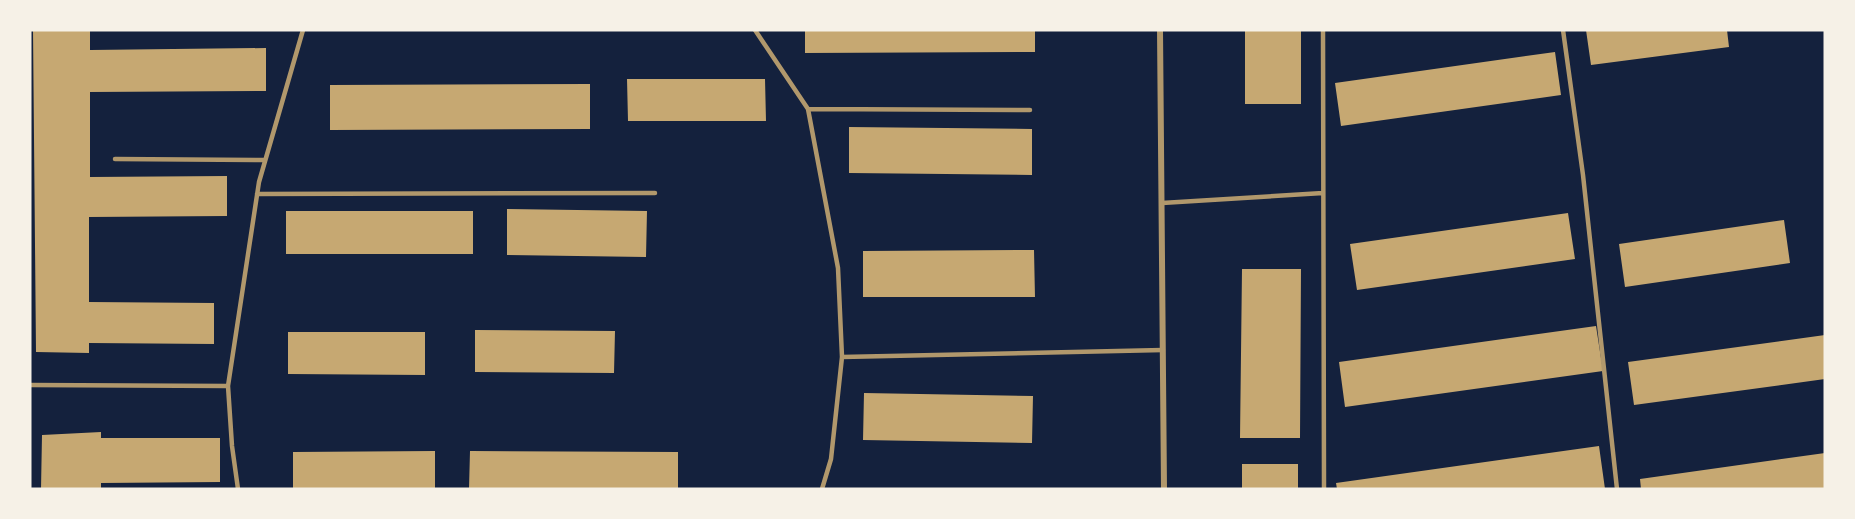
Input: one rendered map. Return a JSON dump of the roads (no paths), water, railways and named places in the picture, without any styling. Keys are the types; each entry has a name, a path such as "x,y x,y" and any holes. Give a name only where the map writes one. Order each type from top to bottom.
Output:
{"street":[{"path":"1160,30 1164,489"}],"lane":[{"path":"238,489 232,446 228,386 257,194 303,30"},
{"path":"755,30 808,109 838,268 842,357 831,459 822,489"},
{"path":"1323,30 1324,489"},
{"path":"1563,30 1583,175 1617,489"},
{"path":"808,109 1030,110"},
{"path":"116,159 265,160"},
{"path":"257,194 655,193"},
{"path":"1162,203 1323,193"},
{"path":"842,357 1163,350"},
{"path":"30,385 228,386"}]}
